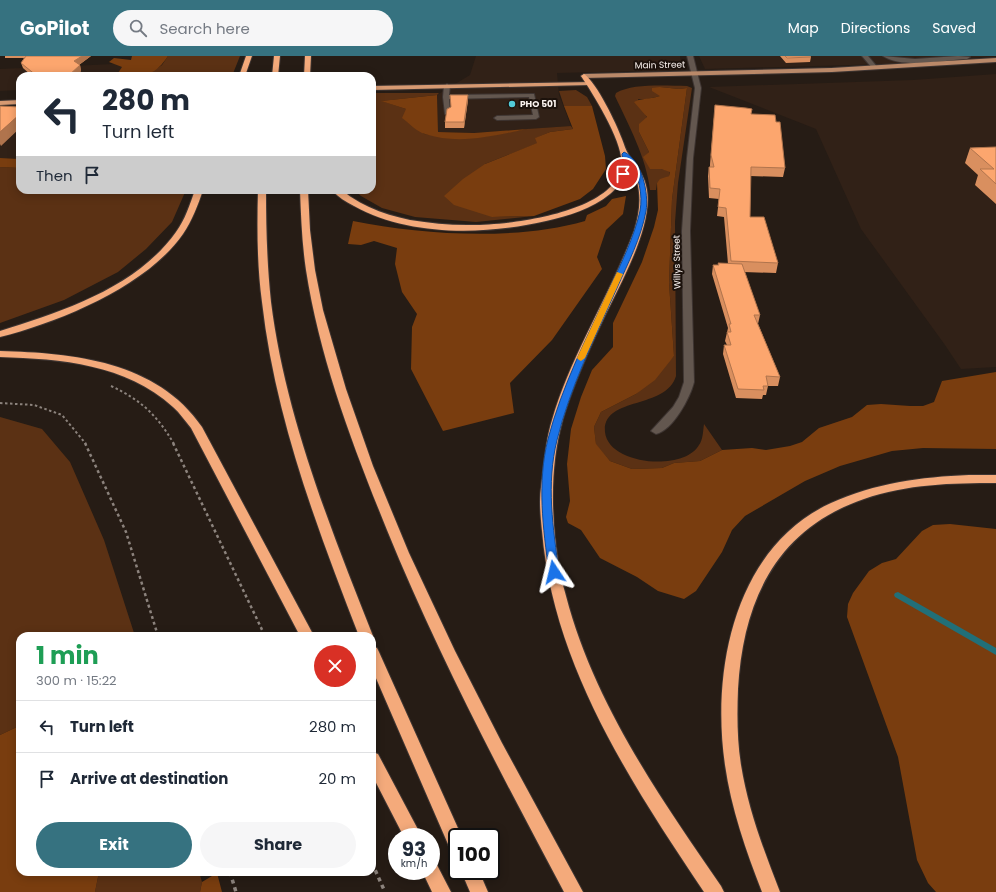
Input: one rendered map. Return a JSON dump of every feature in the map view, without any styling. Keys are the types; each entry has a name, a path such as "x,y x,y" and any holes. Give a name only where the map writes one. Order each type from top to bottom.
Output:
{"highway":[{"path":"243,72 249,56"},
{"path":"275,72 277,56"},
{"path":"308,56 308,72"},
{"path":"341,194 351,202 370,212 413,223 467,228 515,225 560,215 580,208 600,198 613,187 623,174 626,162 624,154 593,83 580,76"},
{"path":"447,86 450,79"},
{"path":"376,88 593,83"},
{"path":"0,103 16,102"},
{"path":"624,154 634,166 641,179 644,195 643,211 631,248 576,370 557,424 548,467 546,485 546,516 550,548 560,598 581,661 600,705 652,799 715,892"},
{"path":"0,334 76,306 110,290 139,272 165,251 178,234 190,215 198,194"},
{"path":"262,194 261,234 266,290 275,346 286,396 314,498 364,632"},
{"path":"304,194 304,214 309,253 320,316 335,372 364,460 411,572 460,676 503,761 574,892"},
{"path":"0,354 58,357 104,366 140,379 173,399 184,410 196,427 305,632"},
{"path":"771,892 753,842 740,799 733,764 730,731 733,655 744,611 752,589 772,557 799,530 819,516 857,498 898,486 918,482 961,478 996,479"},
{"path":"376,661 449,828"},
{"path":"376,767 408,828"},
{"path":"436,880 442,892"},
{"path":"474,880 479,892"}],"main road":[{"name":"Main Street","path":"580,76 644,75 696,79 996,60"},
{"path":"644,75 648,82"},
{"path":"829,77 837,76"}],"street":[{"name":"Willys Street","path":"656,431 671,418 681,405 689,382 686,231 690,158 698,90 690,56"},
{"path":"865,56 875,68"},
{"path":"886,56 914,60 967,56 975,62"},
{"path":"487,85 487,96"},
{"path":"447,86 447,113"},
{"path":"446,97 532,95 536,117 497,118"}],"path":[{"path":"109,386 125,393 143,405 155,416 166,431 187,471 263,632"},
{"path":"0,403 34,405 62,415 86,444 126,532 157,632"},
{"path":"376,872 386,892"},
{"path":"231,876 236,892"}],"shaded area":[{"path":"132,56 168,56 157,69 152,72 119,72 122,67 109,62 114,58 131,60"},
{"path":"168,56 240,56 234,72 151,72 162,65"},
{"path":"476,56 680,56 682,70 557,73 559,95 571,126 474,133 438,132 437,95 470,75"},
{"path":"699,56 996,56 886,64 705,69"},
{"path":"115,64 123,67 119,72 16,72 16,90 0,91 0,69"},
{"path":"996,74 996,367 961,369 861,229 816,129 709,87 913,80"},
{"path":"641,86 687,86 692,88 678,183 675,222 676,376 670,387 660,394 624,407 613,413 607,421 605,432 609,443 619,452 632,458 648,461 663,461 678,459 691,454 700,443 703,435 704,424 722,450 700,461 674,463 662,468 632,469 610,461 596,445 594,427 601,412 636,394 674,356 669,283 672,199 687,88 679,89 660,87 661,96 638,99 647,118 639,132 649,152 644,157 650,168 670,171 669,176 657,183 656,190 650,190 641,154 615,96 616,93 623,90"},
{"path":"660,87 679,89 687,88 672,199 669,283 674,356 655,380 636,394 601,412 594,427 596,444 610,461 632,469 662,468 674,463 700,461 722,450 752,448 766,450 790,446 802,442 819,428 852,417 867,405 881,404 923,406 934,402 942,381 996,372 996,449 923,448 892,451 840,466 805,481 745,516 732,530 722,552 696,591 684,599 658,591 637,577 600,558 581,530 568,523 566,517 570,501 567,464 571,429 581,397 592,370 613,347 613,323 642,262 654,227 658,210 657,183 660,179 669,176 670,172 661,169 650,169 643,157 649,152 639,132 639,124 647,117 634,102 660,96 652,91 652,88"},
{"path":"576,90 587,97 592,106 564,106 559,91"},
{"path":"376,93 439,93 437,95 382,101 406,109 424,134 474,138 527,129 571,126 573,129 550,132 536,138 538,143 485,164 492,217 534,216 476,222 415,217 382,208 359,194 376,194"},
{"path":"437,95 438,132 474,133 527,129 476,138 450,139 438,137 419,131 402,118 406,109 381,101"},
{"path":"16,106 16,159 0,158 0,107"},
{"path":"564,106 592,106 605,156 606,169 593,189 580,199 534,216 492,217 454,205 444,196 463,179 485,164 537,143 535,138 550,132 573,129"},
{"path":"0,158 16,159 16,168 0,167"},
{"path":"0,167 16,168 16,194 184,194 172,222 146,249 118,272 64,300 0,323"},
{"path":"626,196 623,214 606,230 597,257 602,269 552,340 510,383 514,413 443,431 411,369 412,327 417,314 402,292 395,264 397,248 374,241 361,245 348,244 353,221 409,230 469,234 529,231 585,221 587,215 606,206 612,199"},
{"path":"0,417 42,429 70,462 104,540 134,632 16,632 16,727 0,735"},
{"path":"950,524 996,529 996,892 936,892 928,883 917,860 898,757 847,617 848,604 853,593 869,571 882,563 896,559 922,531 933,525"},
{"path":"16,727 16,876 98,876 95,892 0,892 0,735"},
{"path":"98,876 200,876 202,882 200,892 95,892"},
{"path":"212,876 218,876 222,892 200,892 202,882"}],"building":[{"path":"26,56 82,56 74,61 80,65 72,72 32,72 21,63"},
{"path":"785,56 810,56 811,57 787,58"},
{"path":"450,95 468,95 464,122 445,122 447,109 451,107"},
{"path":"715,105 752,109 751,114 775,115 776,122 780,122 785,168 751,167 750,217 764,217 778,263 731,261 726,208 718,207 720,189 710,188 709,167 714,167 711,155"},
{"path":"0,106 16,107 16,118 0,132"},
{"path":"996,147 996,184 980,169 994,169 970,148"},
{"path":"718,263 742,264 760,315 754,315 780,377 766,376 768,386 763,386 764,390 738,389 724,345 731,345 727,332 731,332 729,324 731,324 713,265 719,265"}],"waterway":[{"path":"898,595 996,652"}],"slow traffic":[{"path":"581,358 620,274"}],"place":[{"name":"PHO 501","path":"512,104"}],"route":[{"path":"554,572 546,516 546,485 552,440 569,387 624,266 639,228 643,211 643,185 638,172 624,154 626,162 623,174"}]}
